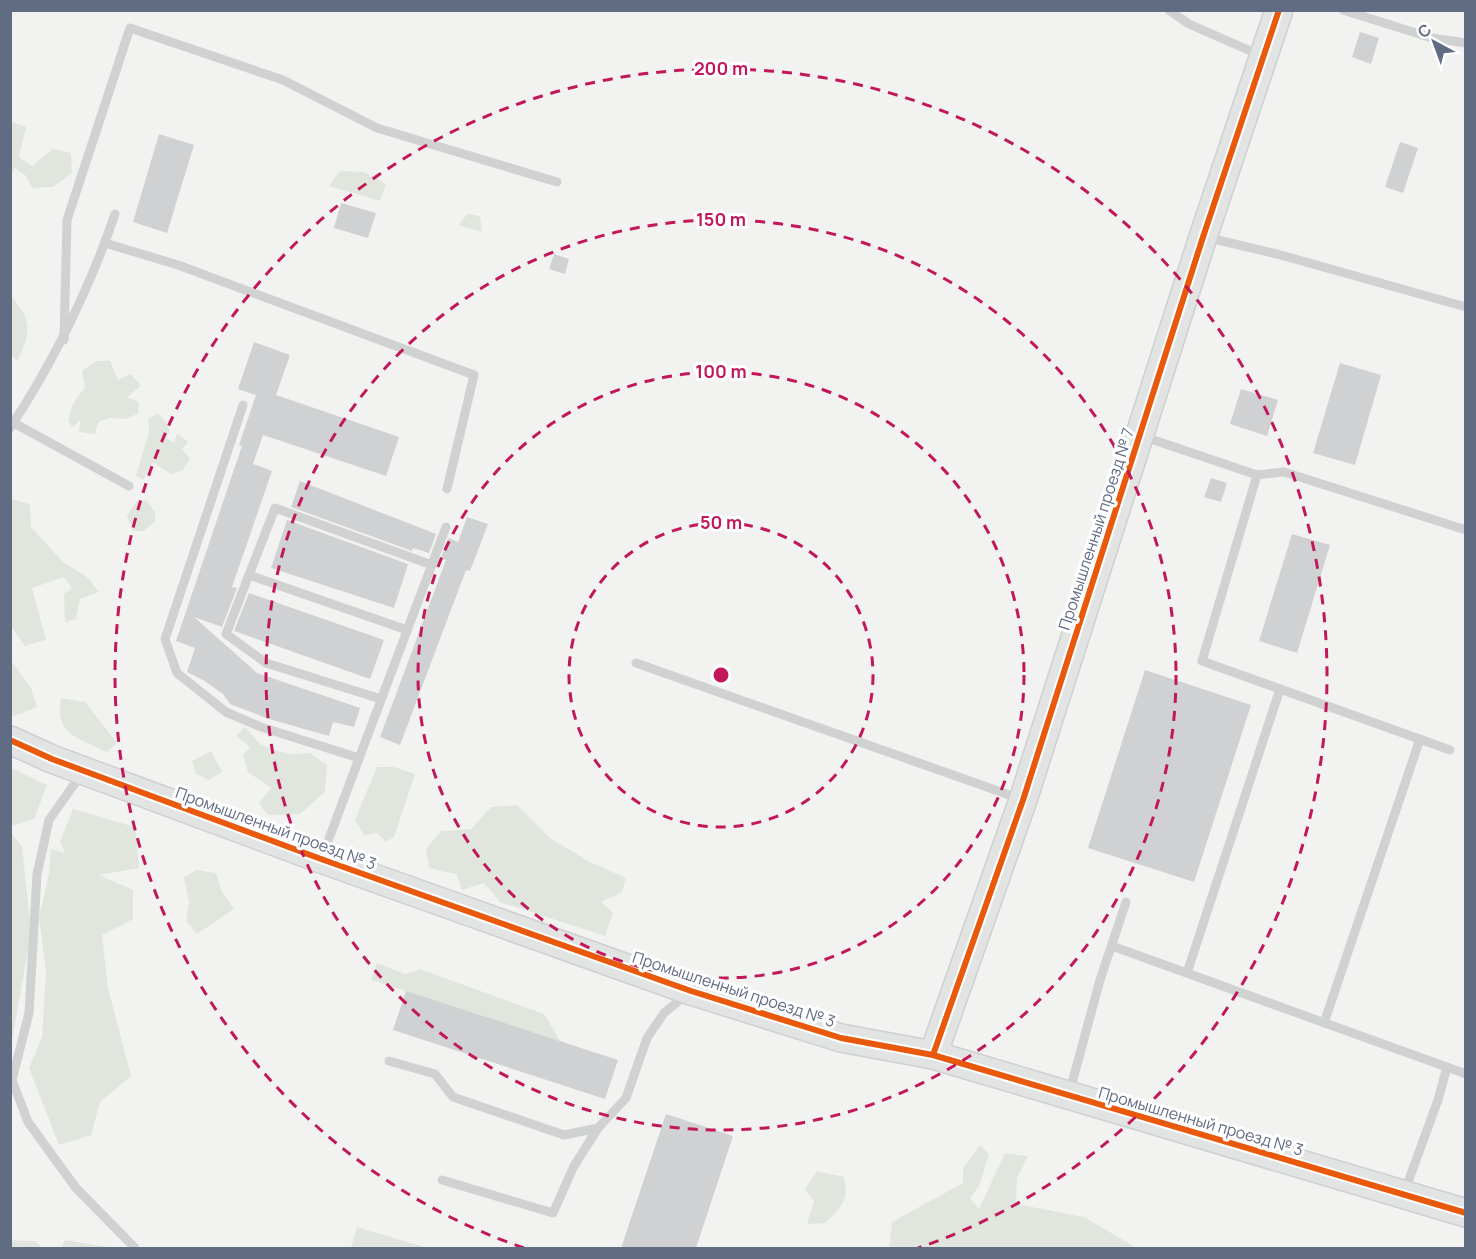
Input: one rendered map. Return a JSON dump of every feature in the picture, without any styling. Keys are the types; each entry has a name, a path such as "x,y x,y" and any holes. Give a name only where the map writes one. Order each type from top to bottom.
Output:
{"street":[{"name":"Промышленный проезд № 7","path":"933,1055 1023,800 1203,237 1280,10"},
{"name":"Промышленный проезд № 3","path":"10,740 83,771 321,859 691,991 841,1038 933,1055 1466,1213"}],"lane":[{"path":"1169,10 1189,24 1264,57"},
{"path":"1343,10 1432,38 1466,43"},
{"path":"63,340 67,220 130,28 283,80 377,128 557,182"},
{"path":"116,214 63,340 12,425 129,486"},
{"path":"1203,237 1277,254 1466,308"},
{"path":"105,243 178,265 474,375 447,489"},
{"path":"243,405 165,639 177,673 226,712 261,728 359,758"},
{"path":"1140,435 1257,475 1284,472 1466,530"},
{"path":"1257,475 1202,661 1450,750"},
{"path":"381,699 266,663 226,634 275,508 432,565"},
{"path":"321,859 446,527"},
{"path":"249,575 407,630"},
{"path":"636,663 1023,800"},
{"path":"1187,973 1280,689"},
{"path":"1324,1023 1420,740"},
{"path":"83,771 49,819 37,874 29,1013 12,1080 28,1122 76,1188 135,1248"},
{"path":"1068,1096 1126,902"},
{"path":"1112,946 1466,1074"},
{"path":"442,1180 553,1214 574,1166 598,1128 626,1098 647,1038 664,1013 691,991"},
{"path":"389,1061 435,1074 453,1097 564,1136 598,1128"},
{"path":"1404,1195 1448,1067"}],"shaded area":[{"path":"11,121 26,127 19,157 32,166 53,149 71,153 72,173 53,187 32,188 25,175 15,168 11,175"},
{"path":"340,171 364,172 386,184 380,201 329,186"},
{"path":"467,214 480,216 482,232 459,225"},
{"path":"10,295 26,319 27,326 25,342 17,361 11,355"},
{"path":"96,361 110,361 118,380 131,374 141,386 127,397 139,402 138,414 124,419 110,418 98,422 95,434 79,432 80,420 72,428 68,420 73,404 85,387 82,371"},
{"path":"158,413 170,431 166,438 174,443 177,433 188,442 182,449 190,459 183,470 171,474 153,462 143,480 136,476 149,432 148,419"},
{"path":"11,499 30,504 31,527 63,562 87,577 99,592 80,599 76,619 65,622 64,594 72,588 64,577 32,588 46,640 25,646 11,627"},
{"path":"146,500 155,512 155,521 144,531 133,531 127,516 136,502"},
{"path":"10,659 31,688 37,707 14,716 11,714"},
{"path":"61,698 85,702 117,743 107,752 71,734 61,720"},
{"path":"245,727 260,744 292,754 310,753 327,765 325,792 300,814 268,815 259,803 271,788 248,772 243,755 250,747 236,736"},
{"path":"211,751 222,772 209,780 196,774 192,761"},
{"path":"377,767 394,767 415,774 394,837 386,842 377,833 364,835 355,820"},
{"path":"11,768 47,785 34,819 11,826"},
{"path":"517,805 550,838 588,861 626,878 622,892 601,902 613,913 605,936 500,902 484,883 462,890 456,874 429,868 426,849 441,831 471,829 491,807"},
{"path":"73,809 135,827 139,868 99,875 133,890 133,919 102,935 108,988 131,1076 100,1102 91,1135 59,1145 29,1068 42,1037 46,971 39,917 49,874 51,849 65,853 60,842"},
{"path":"11,833 22,846 31,932 11,1047"},
{"path":"196,870 216,873 221,890 234,909 197,934 186,921 189,902 184,878"},
{"path":"377,963 405,974 420,969 544,1014 561,1042 371,980"},
{"path":"980,1145 989,1154 979,1186 970,1198 979,1209 1005,1153 1028,1156 1017,1178 1016,1204 1084,1217 1137,1248 889,1248 892,1222 963,1183 963,1168"},
{"path":"817,1171 844,1177 845,1198 840,1208 825,1223 807,1224 814,1201 805,1189"},
{"path":"357,1227 427,1248 351,1248"},
{"path":"11,1240 35,1241 42,1248 11,1248"},
{"path":"65,1240 114,1248 61,1248"}],"building":[{"path":"1360,32 1379,38 1371,64 1352,57"},
{"path":"159,134 194,145 167,233 133,222"},
{"path":"1400,142 1418,148 1403,193 1385,187"},
{"path":"341,203 376,213 368,238 334,228"},
{"path":"554,254 569,259 565,274 549,269"},
{"path":"254,342 290,355 276,395 399,437 386,476 263,435 253,464 272,471 232,587 237,588 222,627 194,617 257,673 360,708 354,727 333,722 329,736 269,719 230,704 223,694 187,672 195,648 176,641 242,446 239,445 256,395 238,389"},
{"path":"1340,363 1381,375 1355,465 1313,453"},
{"path":"1241,389 1278,400 1267,436 1230,424"},
{"path":"1211,478 1227,483 1221,502 1204,497"},
{"path":"300,481 436,534 429,553 413,548 412,551 291,507"},
{"path":"467,517 488,524 470,571 466,570 400,745 380,737 446,560 441,558 449,538 458,542"},
{"path":"287,520 408,564 394,608 271,568"},
{"path":"1292,534 1330,545 1297,653 1259,641"},
{"path":"249,593 384,640 370,679 234,631"},
{"path":"1145,670 1251,705 1194,882 1088,848"},
{"path":"406,991 618,1060 605,1099 393,1030"},
{"path":"666,1114 733,1136 696,1248 621,1248"}],"cycle path":[{"path":"933,1055 1023,800 1203,237 1279,10"},
{"path":"10,740 52,759 321,859 691,991 841,1038 933,1055 1466,1213"}]}
